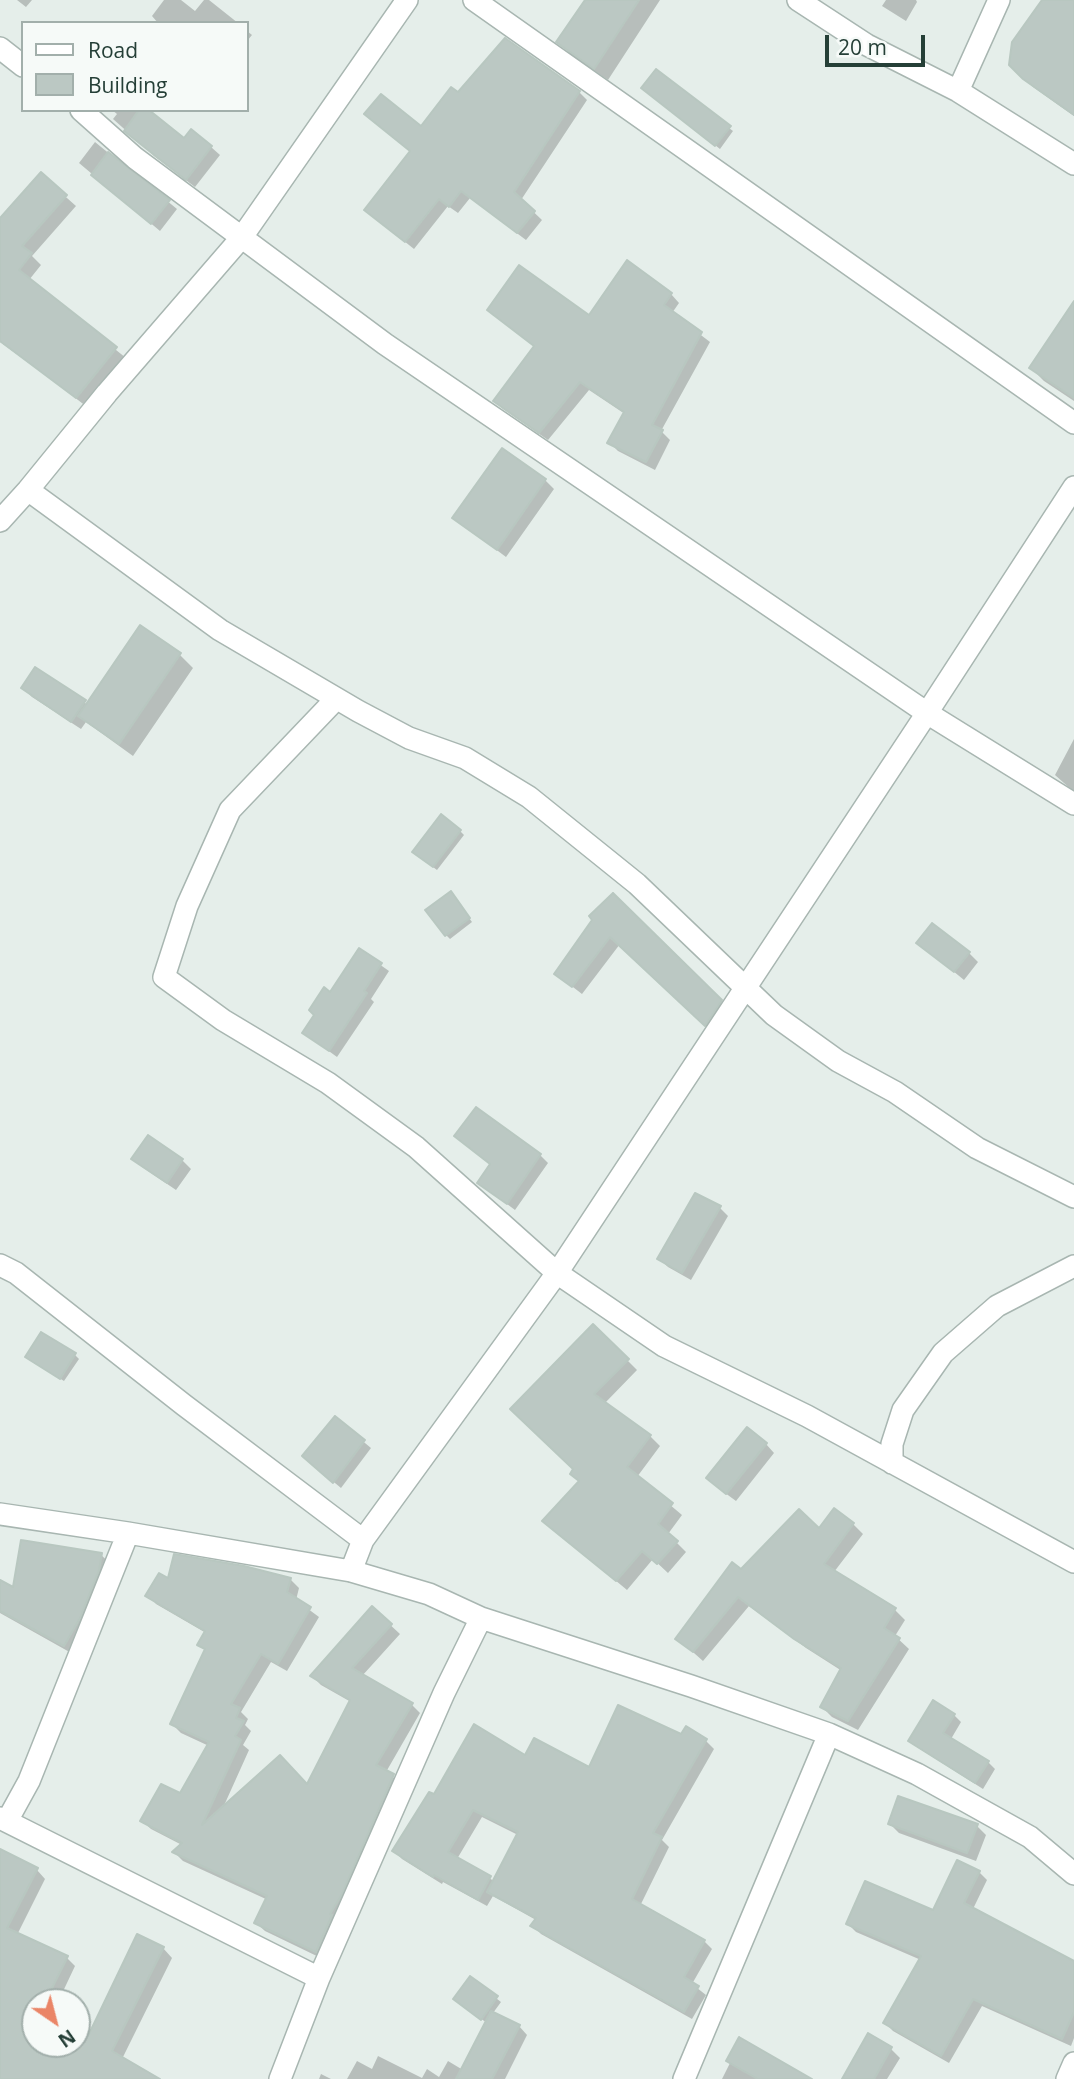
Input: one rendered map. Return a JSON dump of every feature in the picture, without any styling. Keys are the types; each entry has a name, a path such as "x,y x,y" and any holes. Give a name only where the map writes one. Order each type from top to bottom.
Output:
{"street":[{"path":"0,521 242,237 407,0"},
{"path":"474,0 1074,423"},
{"path":"798,0 867,45 958,91 1074,164"},
{"path":"958,91 999,0"},
{"path":"0,48 21,64"},
{"path":"83,112 135,158 385,344 927,713 1074,804"},
{"path":"351,1572 363,1540 557,1273 1074,487"},
{"path":"28,490 220,630 336,699 410,738 465,758 529,797 637,884 774,1015 838,1061 895,1092 977,1148 1074,1197"},
{"path":"336,699 230,810 187,906 164,977 223,1020 328,1083 416,1147 557,1273 664,1346 807,1416 1074,1562"},
{"path":"0,1265 16,1273 184,1405 363,1540"},
{"path":"892,1463 892,1444 903,1410 943,1353 997,1306 1074,1266"},
{"path":"0,1514 128,1533 351,1572 429,1594 481,1618 829,1734 917,1774 1030,1836 1074,1874"},
{"path":"128,1533 29,1781 3,1819 319,1978"},
{"path":"280,2079 319,1978 444,1693 481,1618"},
{"path":"684,2079 829,1734"},
{"path":"1067,2079 1074,2063"}],"building":[{"path":"585,0 639,0 594,69 556,42"},
{"path":"1042,0 1074,0 1074,115 1023,79 1009,65 1012,42"},
{"path":"505,38 580,91 514,192 535,211 517,233 461,191 449,207 439,199 405,242 364,210 410,151 364,114 381,94 421,126 451,87 458,92"},
{"path":"656,69 731,126 715,146 641,88"},
{"path":"138,112 152,112 184,138 191,129 212,146 186,180 124,131"},
{"path":"108,152 170,200 151,224 91,175"},
{"path":"41,172 67,195 22,246 32,253 19,270 117,347 76,398 0,341 0,218"},
{"path":"627,260 672,293 664,305 702,332 652,425 663,430 646,462 607,443 624,412 580,382 539,433 493,401 534,346 487,310 519,265 589,315"},
{"path":"1074,301 1074,398 1029,368"},
{"path":"502,448 546,479 497,550 452,518"},
{"path":"140,625 181,653 119,744 78,716"},
{"path":"35,667 86,700 71,722 21,688"},
{"path":"441,814 461,830 433,867 412,852"},
{"path":"451,891 470,918 445,936 425,910"},
{"path":"613,893 722,1000 705,1026 610,937 572,987 554,974 592,920 589,916"},
{"path":"932,923 970,952 954,972 916,943"},
{"path":"359,948 382,963 364,991 367,993 329,1051 302,1033 314,1015 309,1010 324,987 330,992"},
{"path":"476,1107 541,1154 507,1204 477,1183 490,1164 454,1136"},
{"path":"148,1135 183,1159 167,1183 131,1159"},
{"path":"695,1193 721,1206 682,1273 657,1259"},
{"path":"593,1324 629,1359 594,1394 651,1435 627,1467 673,1503 658,1524 678,1541 657,1564 642,1551 616,1581 542,1521 579,1481 570,1474 573,1469 510,1409"},
{"path":"41,1332 76,1353 60,1379 25,1357"},
{"path":"335,1416 365,1440 333,1483 302,1456"},
{"path":"747,1427 767,1443 726,1494 706,1478"},
{"path":"834,1508 854,1523 824,1564 896,1608 884,1628 900,1638 848,1721 820,1707 841,1668 794,1639 738,1597 693,1652 675,1639 732,1562 741,1569 799,1509 819,1528"},
{"path":"21,1540 102,1553 99,1570 80,1618 64,1646 0,1611 0,1580 13,1587"},
{"path":"174,1554 244,1566 291,1578 287,1592 311,1607 278,1664 261,1654 231,1704 240,1708 236,1718 244,1721 235,1736 241,1740 202,1825 280,1755 307,1784 350,1700 310,1676 372,1606 392,1624 352,1668 413,1703 376,1765 394,1774 342,1894 330,1914 332,1915 316,1952 254,1923 267,1896 172,1852 182,1843 140,1821 161,1784 180,1793 209,1742 170,1724 205,1649 197,1645 205,1631 145,1596 159,1573 168,1578"},
{"path":"933,1700 955,1714 943,1733 989,1761 975,1783 908,1741"},
{"path":"618,1705 681,1734 686,1726 707,1739 653,1833 662,1837 632,1899 705,1940 684,1977 699,1986 684,2012 530,1926 536,1918 487,1892 518,1832 473,1810 448,1852 491,1876 478,1900 434,1875 433,1877 392,1851 429,1792 434,1794 474,1724 525,1755 534,1738 589,1767"},
{"path":"898,1796 978,1824 967,1853 888,1824"},
{"path":"0,1849 38,1868 7,1928 68,1956 52,1988 21,1988 21,2058 91,2058 91,2030 137,1934 164,1947 112,2051 160,2079 0,2079"},
{"path":"957,1860 980,1871 964,1903 1074,1961 1074,2012 1062,2039 973,1999 941,2056 883,2023 921,1956 846,1924 865,1881 933,1910"},
{"path":"470,1976 498,1996 481,2020 453,1999"},
{"path":"491,2011 520,2025 492,2079 456,2079"},
{"path":"868,2033 892,2047 874,2079 842,2079"},
{"path":"739,2037 812,2079 758,2079 726,2061"}]}
